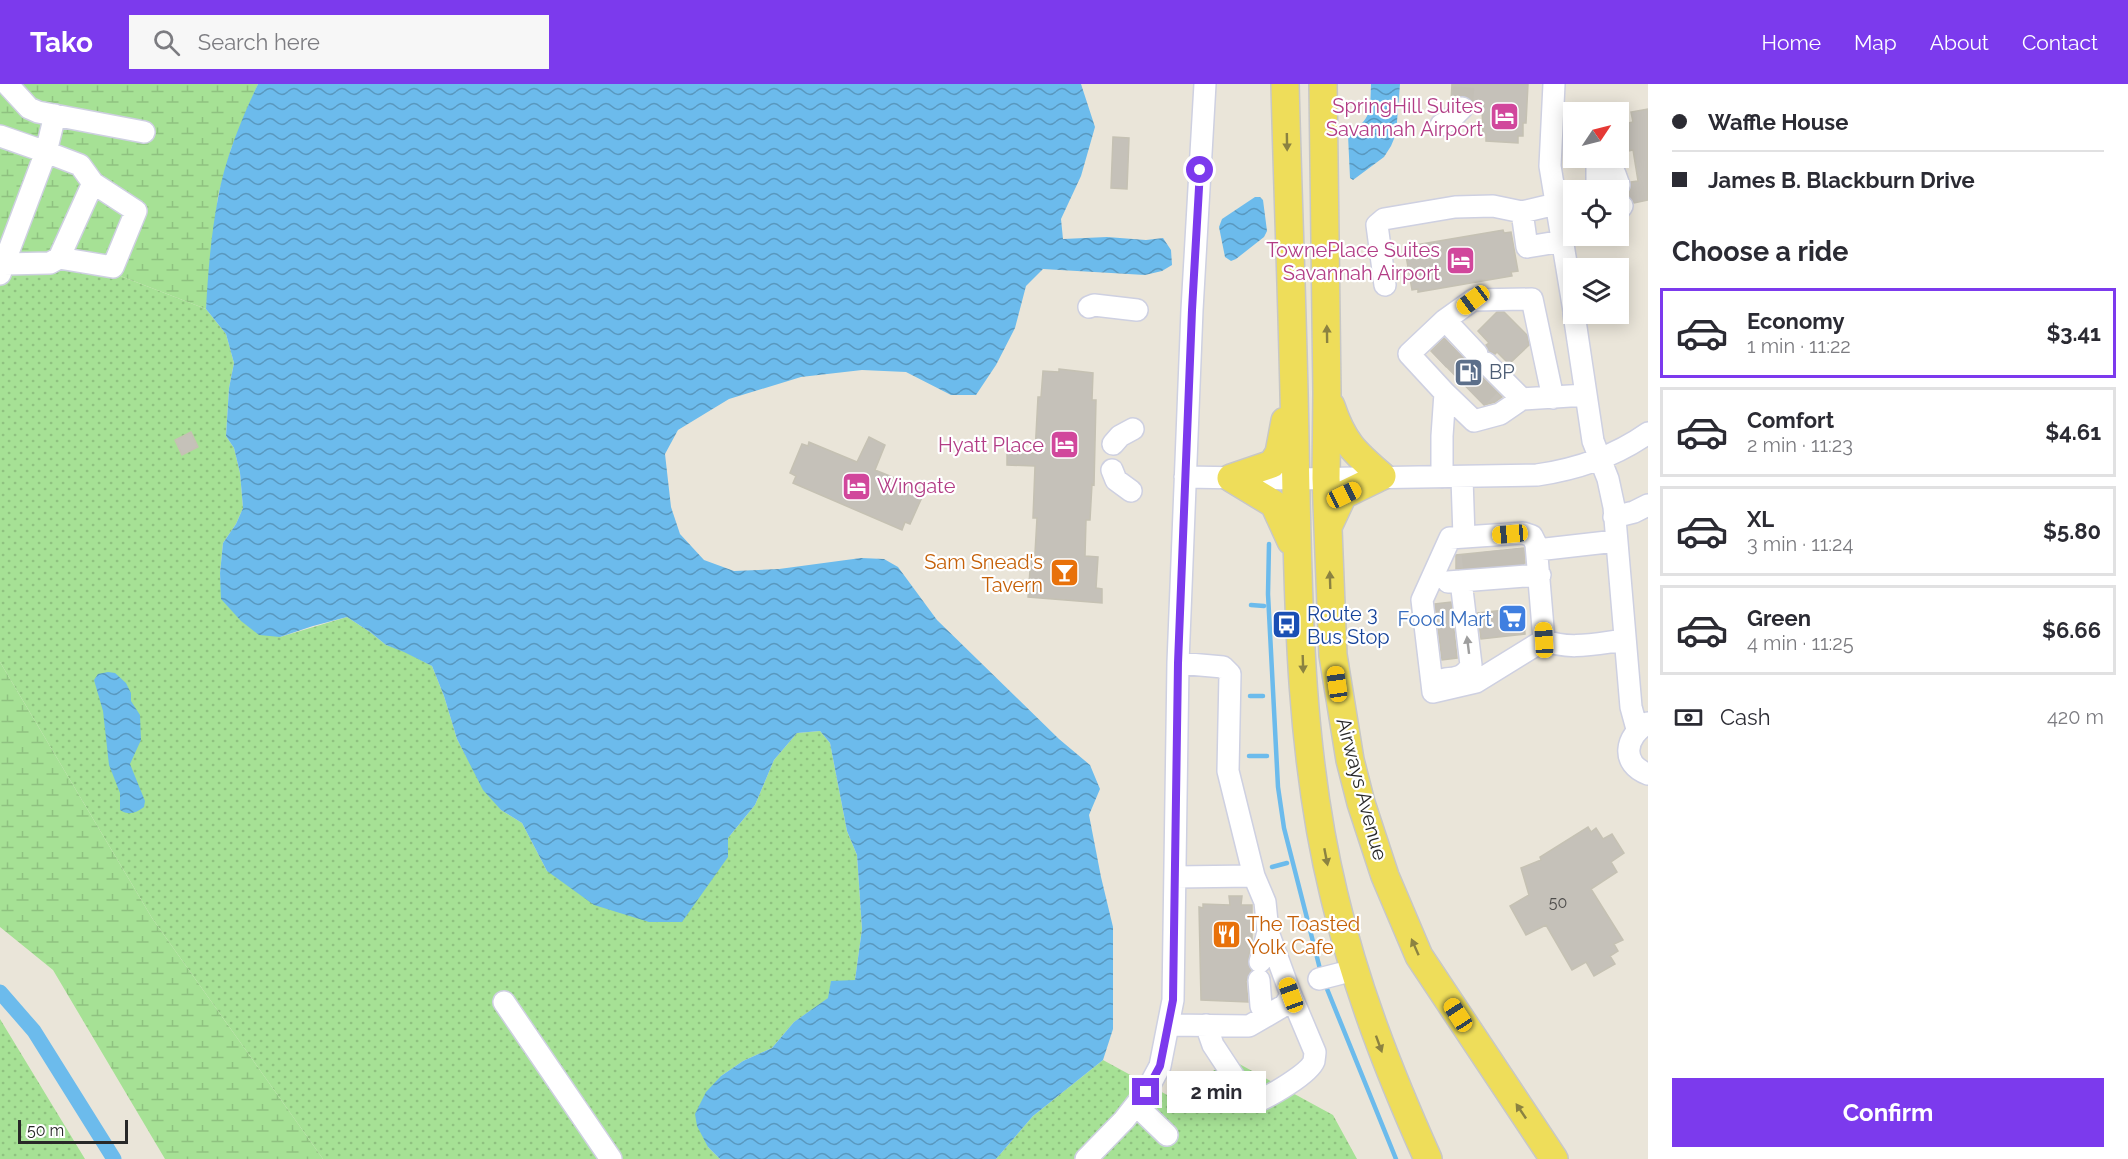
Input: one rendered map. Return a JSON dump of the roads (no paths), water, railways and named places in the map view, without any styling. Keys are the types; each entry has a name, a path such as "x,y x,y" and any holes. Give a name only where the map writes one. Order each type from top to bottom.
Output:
{"main road":[{"name":"Airways Avenue","path":"1286,84 1298,558 1305,715 1311,774 1333,893 1353,970 1393,1081 1428,1159"},
{"name":"Airways Avenue","path":"1323,84 1326,478 1333,655 1341,713 1361,802 1385,876 1419,956 1554,1159"},
{"path":"1231,478 1272,464 1276,459 1294,370"},
{"path":"1327,393 1339,429 1355,453 1382,476 1344,495 1328,526"},
{"path":"1231,478 1274,504 1298,558"}],"street":[{"path":"7,84 29,108 39,112 144,132"},
{"path":"1086,1159 1137,1106 1160,1066 1173,1000 1178,663 1205,84"},
{"path":"1385,285 1377,225 1384,219 1455,207 1493,206 1522,212 1563,210 1550,166 1554,84"},
{"path":"1441,125 1462,108"},
{"path":"0,136 46,152 80,165 93,183 136,212 113,267 59,258 50,262 2,269 46,152 55,116"},
{"path":"1596,180 1597,168 1608,167 1615,174 1616,180"},
{"path":"59,258 93,183"},
{"path":"1522,212 1527,246 1563,238"},
{"path":"1553,398 1532,299 1473,300 1445,320 1409,354 1465,373 1521,399 1553,398 1586,395"},
{"path":"1089,307 1094,305 1137,310"},
{"path":"1445,320 1465,373 1474,421 1500,414 1521,399"},
{"path":"1576,324 1593,441 1608,479 1614,517 1631,707 1643,726 1629,746 1629,755 1637,769 1648,774"},
{"path":"1429,658 1440,678 1461,677 1467,672 1471,665 1488,559 1452,477 1442,436 1465,373"},
{"path":"1113,444 1120,436 1133,429"},
{"path":"1185,477 1296,479 1537,475 1601,460 1648,434"},
{"path":"1112,470 1116,480 1131,491"},
{"path":"1614,517 1634,512 1648,505"},
{"path":"1426,592 1488,559 1523,533 1532,536 1538,550 1544,640"},
{"path":"1540,575 1488,559 1450,538 1426,592 1433,692 1476,682 1544,640"},
{"path":"1538,550 1616,541"},
{"path":"1544,640 1556,645 1570,646 1625,640"},
{"path":"1178,663 1223,666 1230,674 1228,771 1254,876 1265,902 1268,932 1315,1052 1314,1061 1309,1069 1266,1098 1258,1101 1250,1099 1213,1045 1206,1025"},
{"path":"1174,877 1254,876"},
{"path":"1266,1016 1261,1006 1260,971 1268,932"},
{"path":"1319,979 1353,970"},
{"path":"1169,1025 1249,1026 1285,1005 1291,995"},
{"path":"504,1002 611,1159"},
{"path":"1137,1106 1167,1135"}],"water":[{"path":"258,84 1081,84 1095,127 1081,176 1061,219 1063,239 1107,237 1146,240 1163,238 1171,250 1172,265 1162,271 1145,275 1043,269 1026,286 1015,328 996,365 976,395 951,395 906,372 862,370 801,377 729,399 678,430 665,454 671,507 680,534 704,560 734,571 779,569 861,558 884,559 898,567 937,620 1059,739 1090,765 1100,789 1089,815 1113,927 1113,1029 1103,1060 1033,1116 996,1159 720,1159 708,1147 697,1126 695,1114 706,1092 721,1076 743,1061 772,1048 794,1022 828,998 831,981 855,980 862,929 857,855 847,831 830,743 820,731 797,733 774,760 755,805 728,838 728,857 682,922 649,922 594,905 547,871 522,823 501,810 483,790 457,739 432,666 386,645 347,617 280,637 259,635 241,621 221,599 220,573 223,543 236,524 243,508 240,473 234,448 226,436 229,388 234,363 226,334 206,309 208,281 213,226 221,183 234,140"},
{"path":"1371,84 1400,84 1396,134 1384,157 1353,180 1350,178 1348,135 1366,119"},
{"path":"1255,197 1263,200 1267,231 1264,237 1231,261 1225,257 1219,227 1222,219"},
{"path":"115,673 126,683 131,693 131,701 140,715 141,740 130,764 145,801 144,807 132,813 120,810 120,793 109,765 103,711 94,680 98,674"}],"waterway":[{"path":"1269,544 1268,594 1278,787 1284,828 1321,973"},
{"path":"1251,605 1264,606"},
{"path":"1250,696 1263,696"},
{"path":"1249,756 1267,756"},
{"path":"1272,867 1287,863"},
{"path":"1325,984 1396,1159"},
{"path":"0,992 34,1031 114,1159"}],"tunnel":[{"path":"1462,108 1464,84"},
{"path":"1439,360 1453,347"},
{"path":"1452,372 1465,359"},
{"path":"1477,398 1490,385"},
{"path":"1512,549 1514,567"},
{"path":"1491,551 1493,569"},
{"path":"1472,554 1474,571"}],"place":[{"name":"SpringHill Suites Savannah Airport","path":"1504,117"},
{"name":"TownePlace Suites Savannah Airport","path":"1461,261"},
{"name":"BP","path":"1468,372"},
{"name":"Hyatt Place","path":"1065,445"},
{"name":"Wingate","path":"856,486"},
{"name":"Sam Snead's Tavern","path":"1064,573"},
{"name":"Food Mart","path":"1513,619"},
{"name":"Route 3 Bus Stop","path":"1286,625"},
{"name":"The Toasted Yolk Cafe","path":"1226,935"}]}
